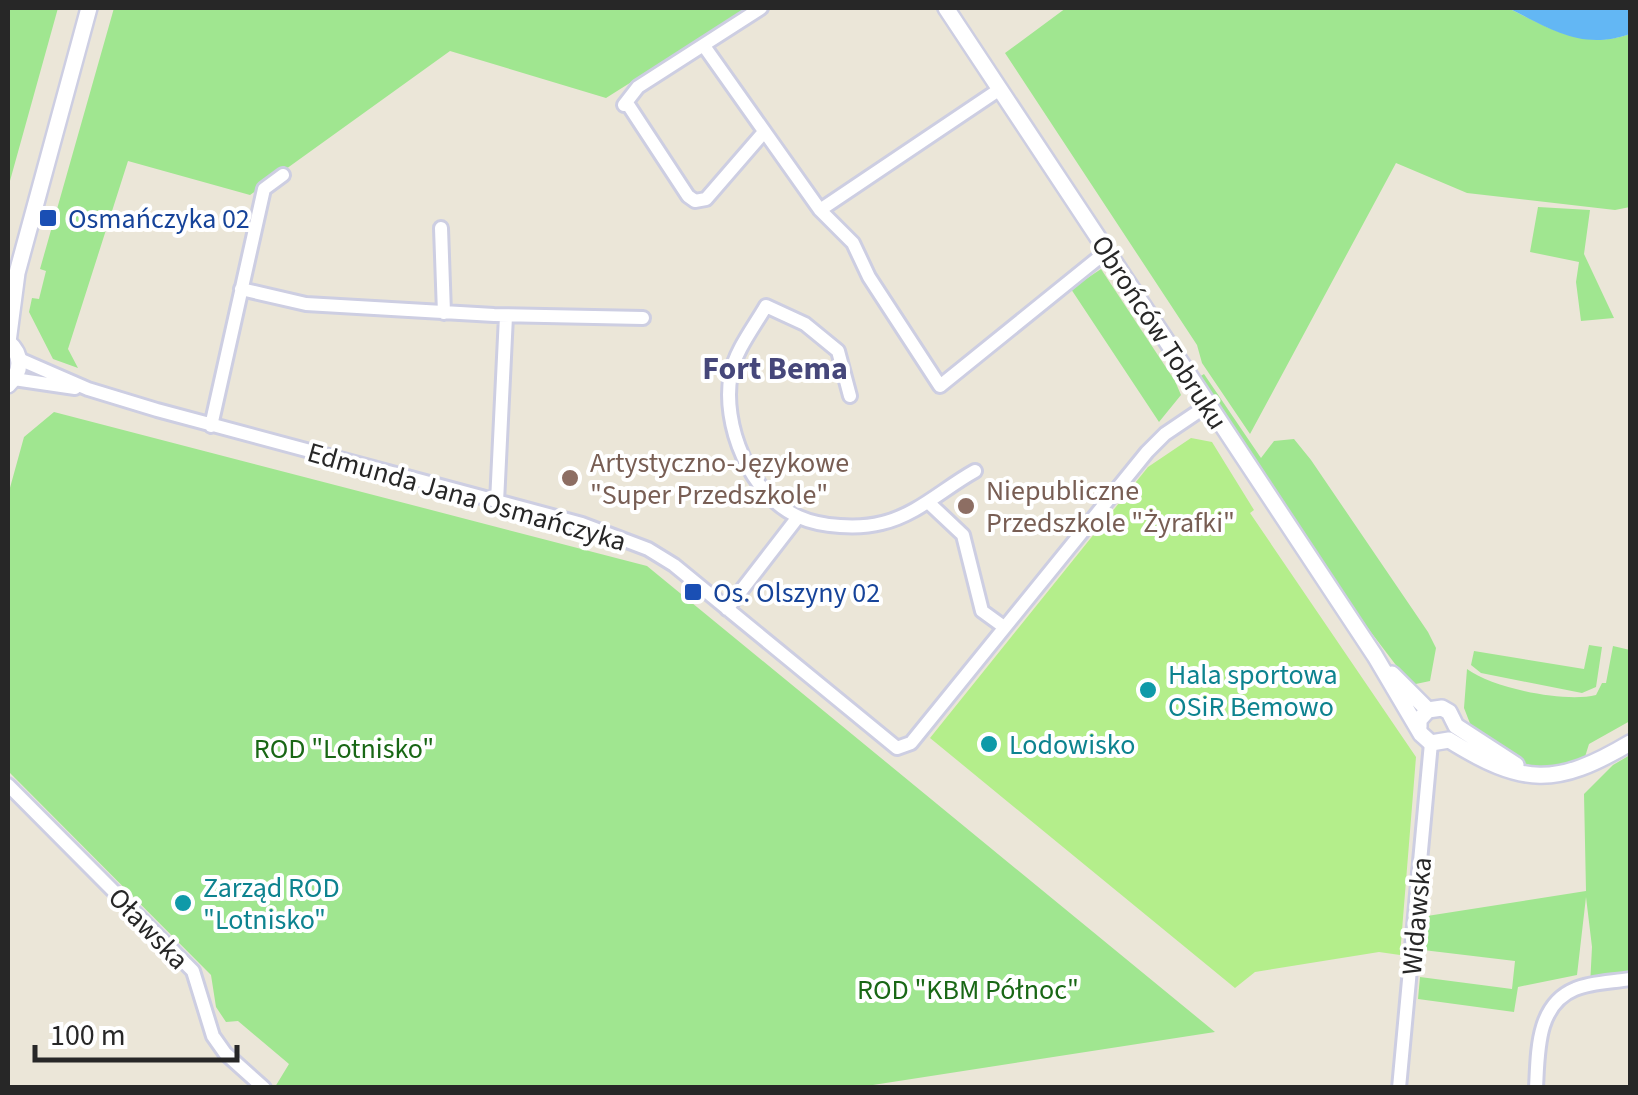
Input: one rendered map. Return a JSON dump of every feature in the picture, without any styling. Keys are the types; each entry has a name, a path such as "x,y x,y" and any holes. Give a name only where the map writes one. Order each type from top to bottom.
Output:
{"street":[{"path":"11,382 19,359 8,342 17,272 89,8"},
{"path":"761,8 638,86 624,105 696,208 764,132"},
{"name":"Obrońców Tobruku","path":"946,8 1375,656 1418,727"},
{"path":"704,46 820,210 853,244 868,277 940,386 1107,251"},
{"path":"820,210 1000,89"},
{"path":"211,426 264,189 283,175"},
{"path":"441,228 444,313"},
{"path":"8,292 17,272"},
{"path":"241,289 306,304 506,316 643,318"},
{"path":"850,396 838,351 805,324 766,306 731,370 729,396 734,434 744,461 760,485 798,517 848,526 878,524 901,518 975,471"},
{"path":"496,502 506,316"},
{"name":"Edmunda Jana Osmańczyka","path":"19,359 88,389 607,532 648,549 674,565 893,746 903,748 911,743 1004,628"},
{"name":"Edmunda Jana Osmańczyka","path":"11,382 88,389"},
{"path":"928,502 963,535 982,611 1004,628 1147,452 1165,434 1208,405"},
{"path":"728,609 798,517"},
{"name":"Obrońców Tobruku","path":"1375,656 1428,710"},
{"path":"1452,728 1431,744 1418,727 1428,710 1442,708 1452,728 1498,767 1536,776 1557,777 1579,771 1630,744"},
{"name":"Widawska","path":"1399,1088 1431,744"},
{"name":"Oławska","path":"8,785 193,971 214,1036 225,1053 264,1088"},
{"path":"1536,1088 1539,1038 1550,1012 1574,989 1630,978"}],"green space":[{"path":"8,8 58,8 8,188"},
{"path":"114,8 749,8 606,98 450,51 250,195 128,161 68,349 78,368 53,359 29,312 32,298 39,299 46,271 40,269"},
{"path":"1066,8 1508,8 1582,38 1597,40 1630,34 1630,207 1615,210 1467,193 1396,163 1250,434 1202,363 1197,345 1005,53"},
{"path":"1538,207 1590,210 1584,254 1614,318 1581,321 1576,282 1579,262 1530,252"},
{"path":"1101,269 1181,395 1159,422 1071,289"},
{"path":"1204,374 1261,458 1274,441 1294,439 1311,460 1428,632 1436,648 1430,681 1411,685 1348,602 1199,377"},
{"name":"ROD \"Lotnisko\"","path":"54,412 647,566 1215,1032 860,1087 275,1087 289,1064 238,1021 226,1022 216,1007 211,975 8,771 8,495 24,437"},
{"path":"1191,438 1212,442 1254,510 1250,513 1416,757 1400,955 1379,952 1255,972 1235,988 930,738 1148,467"},
{"path":"1589,645 1602,647 1596,687 1582,693 1481,673 1471,665 1474,651 1584,669"},
{"path":"1613,646 1630,650 1630,721 1589,744 1584,760 1560,769 1539,768 1518,761 1471,726 1464,708 1467,669 1493,682 1529,692 1566,697 1596,695 1602,683 1606,683"},
{"path":"1630,755 1630,979 1590,986 1592,947 1586,897 1577,975 1518,987 1514,1012 1418,999 1420,977 1512,989 1515,961 1423,950 1427,916 1586,891 1584,794 1613,765"}],"water":[{"path":"1508,8 1630,8 1630,34 1612,39 1581,39"}],"place":[{"name":"Osmańczyka 02","path":"48,218"},
{"name":"Artystyczno-Językowe \"Super Przedszkole\"","path":"570,478"},
{"name":"Niepubliczne Przedszkole \"Żyrafki\"","path":"966,506"},
{"name":"Os. Olszyny 02","path":"693,592"},
{"name":"Hala sportowa OSiR Bemowo","path":"1148,690"},
{"name":"Lodowisko","path":"989,744"},
{"name":"Zarząd ROD \"Lotnisko\"","path":"183,903"}],"district":[{"name":"Fort Bema","path":"775,368"}],"park label":[{"name":"ROD \"KBM Północ\"","path":"968,989"}]}
